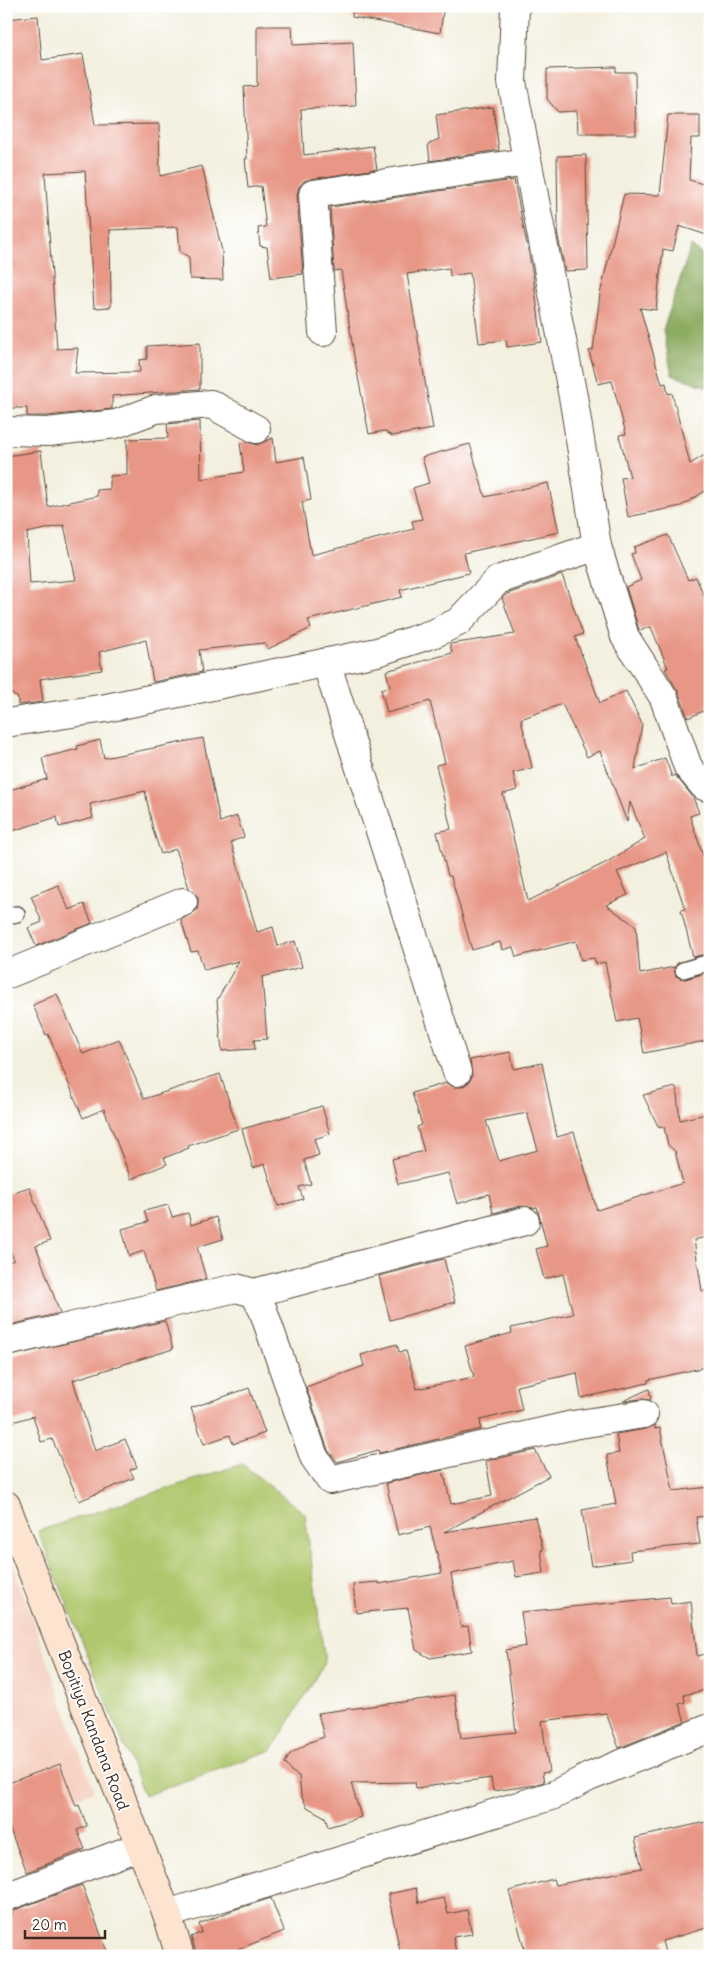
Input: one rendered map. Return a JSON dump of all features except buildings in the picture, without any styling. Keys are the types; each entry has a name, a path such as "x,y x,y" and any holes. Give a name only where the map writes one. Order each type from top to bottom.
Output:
{"main road":[{"name":"Bopitiya Kandana Road","path":"9,1522 140,1846 180,1956"}],"street":[{"path":"515,6 512,82 572,392 597,546 625,637 664,698 688,768 704,786 710,788"},
{"path":"323,332 314,194 527,162"},
{"path":"6,431 48,432 116,424 156,410 211,404 256,430"},
{"path":"6,723 106,708 377,652 435,633 458,622 498,580 597,546"},
{"path":"326,662 458,1072"},
{"path":"6,975 184,902"},
{"path":"6,1342 236,1288 254,1293 525,1221"},
{"path":"254,1293 263,1310 314,1458 330,1480 573,1424 644,1414"},
{"path":"166,1914 554,1795 589,1777 710,1728"},
{"path":"6,1897 140,1846"}],"lane":[{"path":"683,970 710,962"}],"shaded area":[{"path":"6,1545 94,1791 6,1824"}],"green space":[{"path":"691,246 710,260 710,388 672,375 663,330"},
{"path":"242,1464 305,1514 325,1663 272,1750 144,1796 38,1531"}]}
